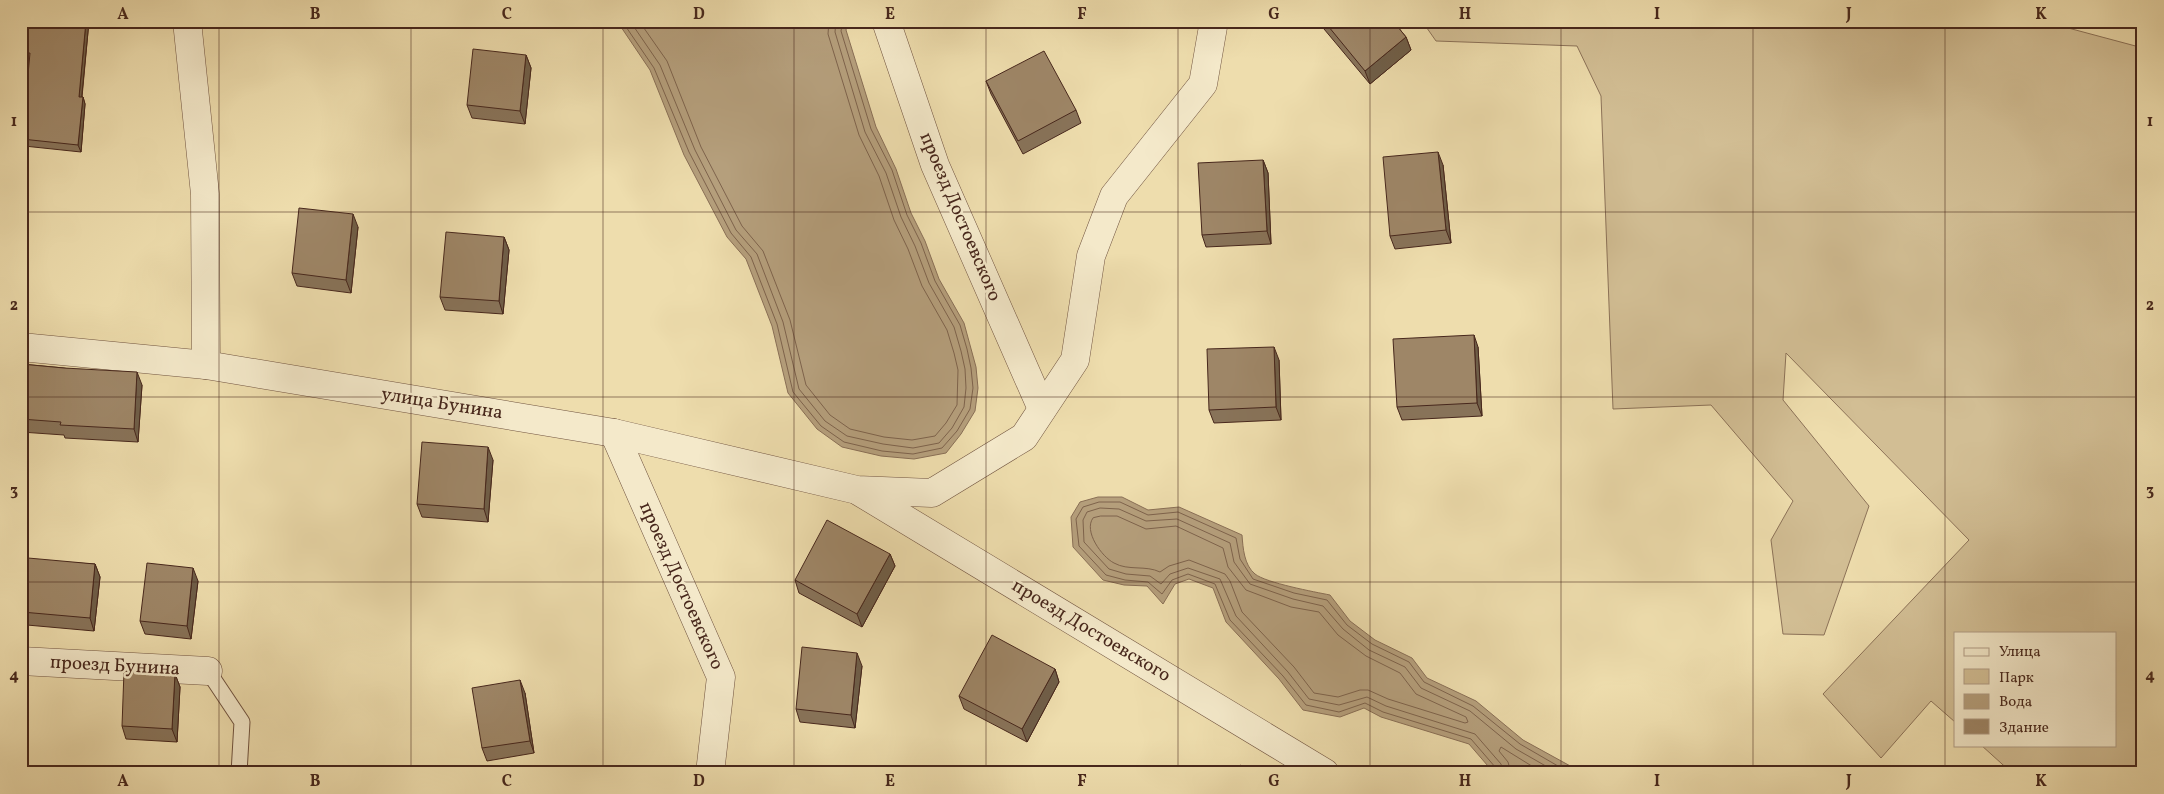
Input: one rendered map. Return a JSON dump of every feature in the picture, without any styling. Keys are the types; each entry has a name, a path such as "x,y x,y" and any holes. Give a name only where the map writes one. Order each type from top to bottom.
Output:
{"street":[{"path":"187,21 206,194 206,365"},
{"name":"проезд Достоевского","path":"886,21 935,165 1042,409"},
{"path":"857,490 932,493 1024,437 1075,360 1091,256 1114,196 1203,84 1214,21"},
{"name":"улица Бунина","path":"21,348 206,365 614,433 857,490"},
{"name":"проезд Достоевского","path":"614,433 721,677 710,773"},
{"name":"проезд Достоевского","path":"857,490 1325,773"},
{"name":"проезд Бунина","path":"21,661 208,671"}],"lane":[{"path":"208,671 242,722 239,773"}],"green space":[{"path":"1422,21 2042,21 2143,48 2143,102 2140,103 2143,187 2143,773 2012,773 1982,746 2116,746 2116,632 1954,632 1954,721 1931,701 1881,758 1823,694 1969,540 1786,353 1783,400 1869,506 1824,635 1783,634 1771,540 1793,501 1711,405 1613,409 1601,96 1577,46 1436,41"}],"water":[{"path":"617,21 848,21 846,30 876,127 896,169 911,213 925,241 939,279 964,323 976,367 978,388 975,411 961,434 946,453 914,459 881,456 842,447 817,429 788,393 772,326 746,259 727,237 684,155 650,70"},
{"path":"1098,497 1122,497 1148,510 1179,507 1242,535 1246,561 1255,574 1280,584 1330,595 1350,621 1375,640 1412,658 1427,678 1476,701 1523,740 1583,773 1494,773 1469,744 1381,717 1364,708 1340,717 1303,710 1279,679 1226,622 1213,588 1189,579 1175,584 1163,604 1147,586 1124,585 1103,580 1073,547 1071,517 1080,502"}],"building":[{"path":"29,21 86,21 79,97 83,97 78,145 22,139 30,53 26,53"},
{"path":"1324,21 1393,21 1406,37 1365,71"},
{"path":"473,49 526,55 520,111 467,105"},
{"path":"1044,51 1076,110 1018,141 986,81"},
{"path":"1438,152 1446,230 1390,236 1383,157"},
{"path":"1263,160 1267,231 1202,235 1198,163"},
{"path":"299,208 353,214 346,280 292,273"},
{"path":"446,232 504,237 499,301 440,297"},
{"path":"1474,335 1477,403 1397,407 1393,339"},
{"path":"1274,347 1276,407 1209,410 1207,349"},
{"path":"21,364 137,372 134,429 60,425 61,422 21,419"},
{"path":"422,442 488,447 484,509 417,504"},
{"path":"827,520 890,554 857,614 795,580"},
{"path":"28,558 95,564 90,618 22,612 21,560 27,560"},
{"path":"147,563 193,568 187,626 140,621"},
{"path":"992,635 1055,669 1022,729 959,696"},
{"path":"802,647 857,653 851,715 796,709"},
{"path":"124,671 175,674 172,729 122,726"},
{"path":"520,680 530,741 482,748 472,688"},
{"path":"1240,765 1253,773 1236,773"},
{"path":"1010,768 1057,772 1057,773 1009,773"},
{"path":"119,770 148,773 119,773"}]}
